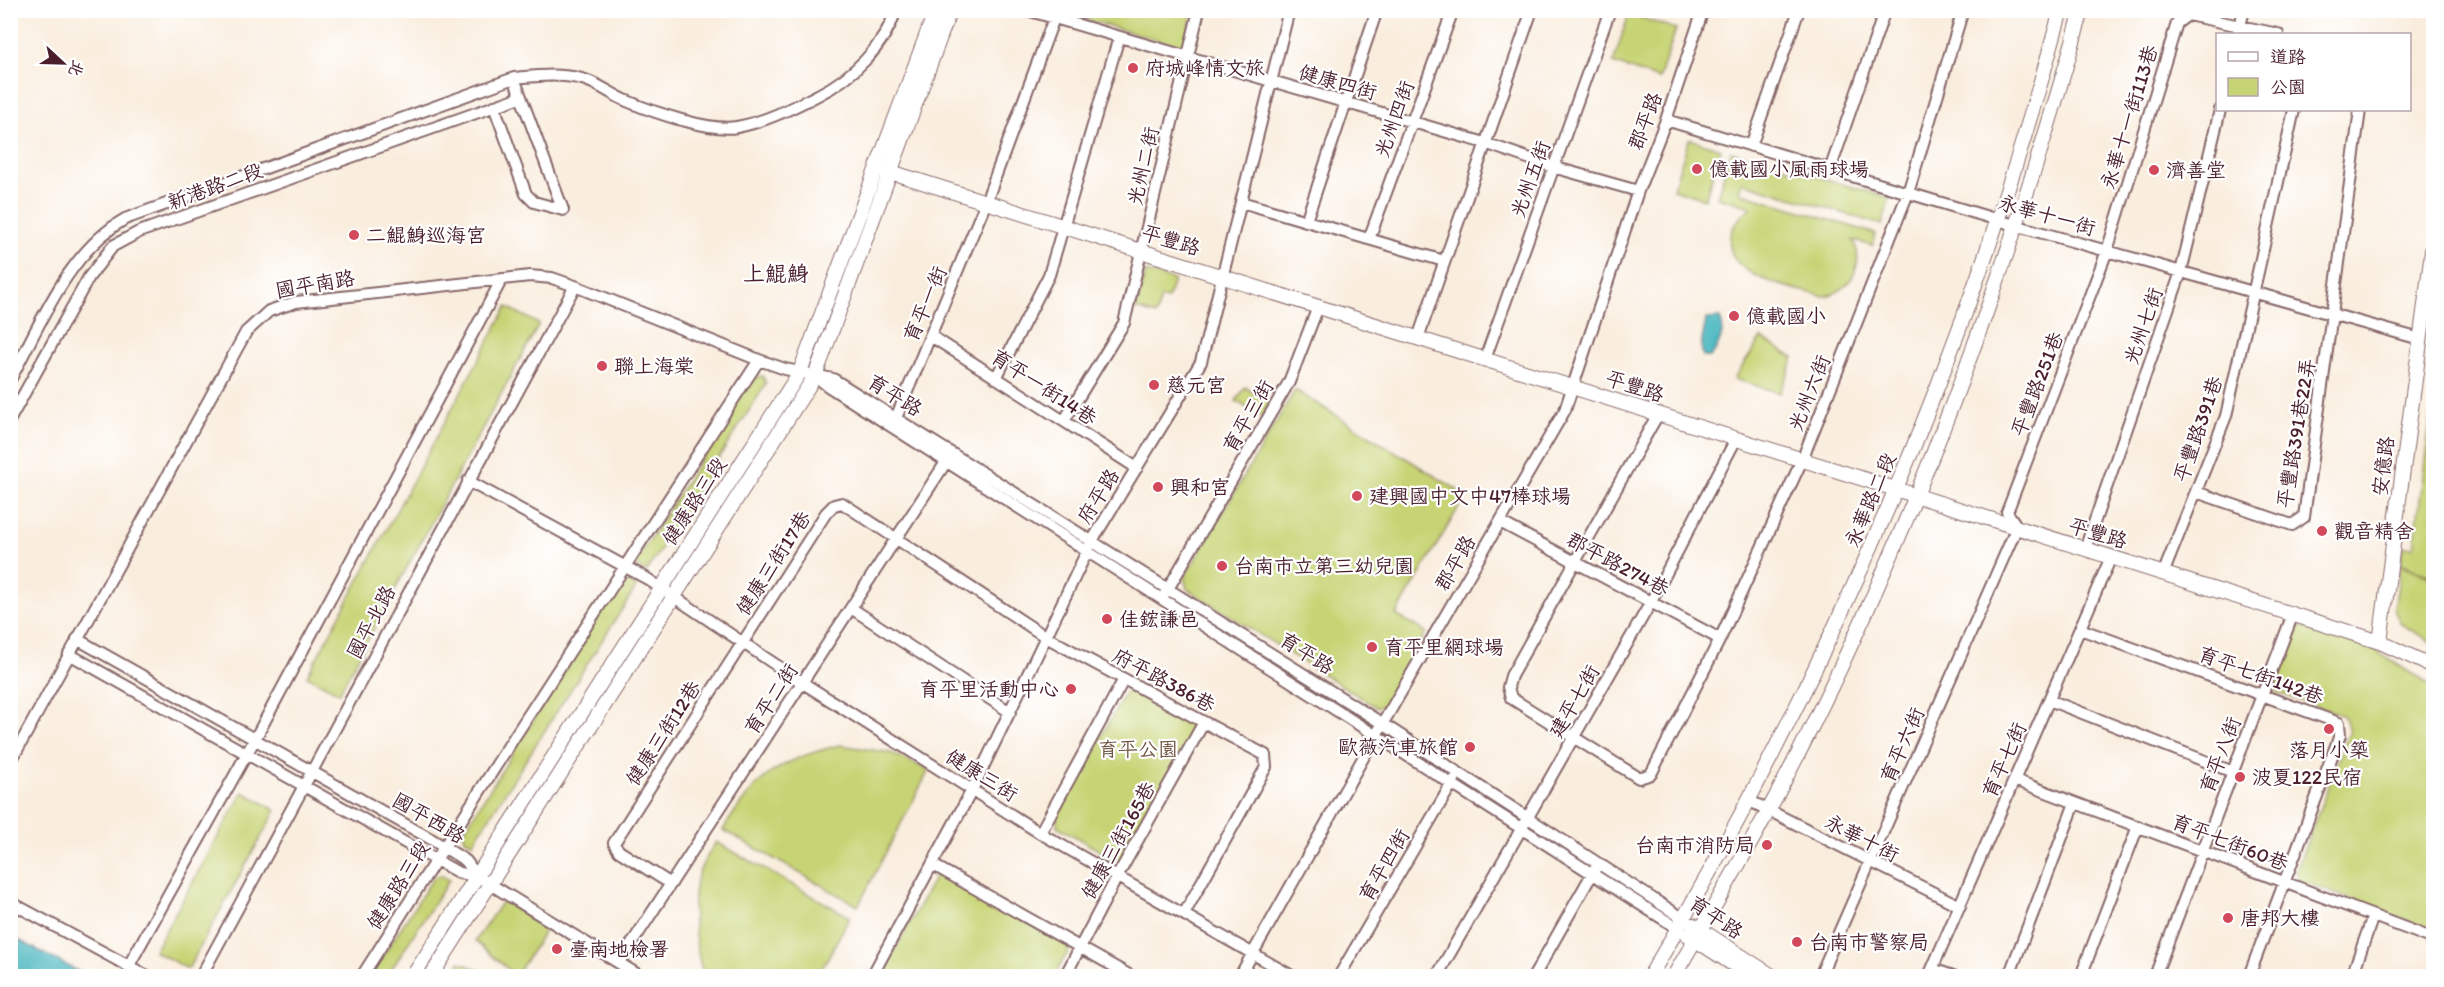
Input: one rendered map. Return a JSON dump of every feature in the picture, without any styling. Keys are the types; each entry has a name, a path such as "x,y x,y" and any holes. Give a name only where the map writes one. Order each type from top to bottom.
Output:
{"street":[{"name":"新港路二段","path":"10,380 72,266 106,229 124,219 514,78 551,74 584,79 627,101 696,124 736,128 785,112 833,88 864,63 892,24 896,10"},
{"name":"健康路三段","path":"431,976 492,885 800,372 936,10"},
{"name":"健康路三段","path":"413,976 477,876 815,376 950,10"},
{"name":"健康四街","path":"1027,10 1056,14 1119,37 1485,143 1553,167 1638,191"},
{"name":"光州二街","path":"1064,422 1124,323 1199,10"},
{"name":"府平路","path":"872,976 972,790 1089,546 1201,362 1289,10"},
{"path":"1306,221 1377,10"},
{"name":"光州四街","path":"1369,239 1453,10"},
{"path":"1418,338 1532,10"},
{"name":"光州五街","path":"1485,359 1610,10"},
{"name":"郡平路","path":"1240,976 1376,735 1565,410 1638,191 1666,120 1703,10"},
{"path":"1751,146 1799,10"},
{"path":"1830,170 1884,10"},
{"name":"光州六街","path":"1574,738 1638,778 1651,774 1720,639 1802,460 1908,194 1963,10"},
{"name":"永華路二段","path":"1650,976 1750,801 1829,642 1897,490 1952,350 1998,220 2061,10"},
{"name":"永華路二段","path":"1674,976 1768,810 1815,721 1917,496 2018,226 2082,10"},
{"path":"2240,30 2244,10"},
{"name":"育平一街","path":"896,418 986,202 1056,14"},
{"name":"永華十一街113巷","path":"2107,251 2177,23 2188,15 2240,30 2268,33"},
{"path":"996,378 1049,275 1119,37"},
{"path":"494,106 526,194 534,202 563,210 514,78"},
{"name":"新港路二段","path":"10,419 89,277 113,246 139,232 521,97"},
{"name":"光州七街","path":"2085,549 2181,272 2220,111"},
{"name":"平豐路391巷","path":"2163,573 2226,416 2294,111"},
{"path":"2332,314 2360,111"},
{"name":"永華十一街","path":"1666,120 2018,226 2420,339"},
{"name":"平豐路","path":"878,168 2380,642"},
{"path":"1241,202 1444,261"},
{"name":"安億路","path":"2380,642 2433,237"},
{"name":"平豐路251巷","path":"2017,527 2007,512 2107,251"},
{"name":"國平南路","path":"10,763 246,332 268,310 296,302 531,276 552,278 759,360 800,372"},
{"path":"128,967 255,739 502,279"},
{"name":"國平北路","path":"201,976 576,286"},
{"name":"育平三街","path":"1162,599 1289,382 1318,307"},
{"name":"平豐路391巷22弄","path":"2196,492 2292,525 2304,517 2332,314"},
{"name":"育平一街14巷","path":"931,336 1137,468"},
{"name":"健康路三段","path":"362,976 759,360"},
{"name":"育平路","path":"800,372 833,379 896,418 949,458"},
{"name":"育平路","path":"815,376 1089,546 1168,589 1458,772 1528,818 1595,868 1698,935 1772,976"},
{"path":"1574,738 1511,698 1508,687 1511,676 1574,561 1658,414"},
{"name":"建平七街","path":"1437,976 1651,602 1736,439"},
{"name":"育平二街","path":"619,963 949,458"},
{"name":"健康三街","path":"468,482 625,567 1040,833 1292,976"},
{"name":"健康三街17巷","path":"742,643 834,505 842,503 1046,637"},
{"name":"郡平路274巷","path":"1500,522 1720,639"},
{"name":"育平六街","path":"1820,976 2017,527"},
{"name":"育平路","path":"1089,546 1162,599 1452,784 1522,828 1595,868"},
{"name":"育平七街","path":"1931,973 2111,557"},
{"path":"850,609 1010,712"},
{"name":"育平八街","path":"2156,976 2293,614"},
{"name":"育平七街142巷","path":"2080,629 2339,723 2340,735 2285,882"},
{"name":"府平路386巷","path":"1046,637 1265,755 1266,767 1184,914"},
{"name":"國平西路","path":"77,639 466,861 477,876"},
{"path":"2380,642 2433,667"},
{"name":"健康三街12巷","path":"671,884 619,851 614,843 742,643"},
{"name":"國平西路","path":"69,654 459,873 477,876"},
{"path":"1040,833 1124,679"},
{"path":"2049,700 2233,772"},
{"name":"健康三街165巷","path":"1065,976 1204,722"},
{"name":"育平四街","path":"1339,976 1458,772"},
{"name":"育平七街60巷","path":"2015,780 2433,939"},
{"name":"永華十街","path":"1750,801 1959,906"},
{"path":"2009,976 2075,802"},
{"path":"2081,976 2138,826"},
{"path":"933,865 1131,976"},
{"path":"1534,976 1595,868"},
{"path":"477,876 640,976"},
{"path":"2249,976 2285,882"},
{"path":"10,902 147,976"},
{"path":"2352,976 2373,915"},
{"name":"育平路","path":"1698,935 1751,976"},
{"path":"1931,973 1953,976"}],"green space":[{"path":"1090,10 1193,11 1186,41 1179,46 1087,20"},
{"path":"1629,14 1676,29 1659,79 1613,63"},
{"name":"億載國小風雨球場","path":"1689,139 1721,149 1705,199 1673,189"},
{"path":"1731,151 1890,198 1882,225 1742,182 1739,192 1876,234 1872,246 1853,240 1858,259 1848,284 1832,294 1822,296 1767,281 1742,267 1734,258 1730,246 1731,234 1739,219 1751,207 1717,197"},
{"path":"1146,272 1174,280 1168,299 1161,298 1156,315 1135,309"},
{"path":"507,307 539,324 339,693 307,676"},
{"path":"1761,338 1794,358 1780,393 1734,379"},
{"path":"763,376 766,384 647,571 643,571 636,565 636,561 753,377"},
{"path":"1245,387 1270,403 1261,417 1236,401"},
{"path":"1295,390 1466,495 1396,615 1426,632 1386,704 1377,708 1187,589 1184,578"},
{"path":"2433,398 2434,577 2401,563 2403,547 2414,547"},
{"path":"2401,564 2433,579 2433,643 2401,624 2394,610"},
{"path":"626,582 637,586 473,843 465,839 463,832 618,586"},
{"path":"2300,626 2371,648 2433,687 2433,930 2300,881 2295,873 2350,730 2344,716 2275,692 2273,684 2294,630"},
{"name":"育平公園","path":"1133,690 1192,721 1195,728 1122,859 1115,860 1057,826 1057,817 1126,691"},
{"path":"841,745 891,753 929,770 858,906 723,830 746,796 771,773 801,757"},
{"path":"243,792 276,810 188,969 154,951"},
{"path":"716,842 850,917 818,976 704,976 696,940 695,886 706,858"},
{"path":"939,869 1073,943 1054,976 881,976"},
{"path":"441,875 449,880 387,976 370,976 433,878"},
{"path":"503,900 546,929 516,976 475,941"},
{"path":"460,962 492,976 451,976"}],"water":[{"path":"1720,318 1722,333 1719,344 1710,357 1703,357 1701,346 1706,319"},
{"path":"11,936 87,976 11,976"}],"place":[{"name":"府城峰情文旅","path":"1133,68"},
{"name":"億載國小風雨球場","path":"1697,169"},
{"name":"濟善堂","path":"2154,170"},
{"name":"二鯤鯓巡海宮","path":"354,235"},
{"name":"億載國小","path":"1734,316"},
{"name":"聯上海棠","path":"602,366"},
{"name":"慈元宮","path":"1154,385"},
{"name":"興和宮","path":"1158,487"},
{"name":"建興國中文中47棒球場","path":"1357,496"},
{"name":"觀音精舍","path":"2322,531"},
{"name":"台南市立第三幼兒園","path":"1222,566"},
{"name":"佳鋐謙邑","path":"1107,619"},
{"name":"育平里網球場","path":"1372,647"},
{"name":"育平里活動中心","path":"1071,689"},
{"name":"落月小築","path":"2329,729"},
{"name":"歐薇汽車旅館","path":"1470,747"},
{"name":"波夏122民宿","path":"2240,777"},
{"name":"台南市消防局","path":"1767,845"},
{"name":"唐邦大樓","path":"2228,918"},
{"name":"台南市警察局","path":"1797,942"},
{"name":"臺南地檢署","path":"557,949"}],"district":[{"name":"上鯤鯓","path":"776,273"}]}
